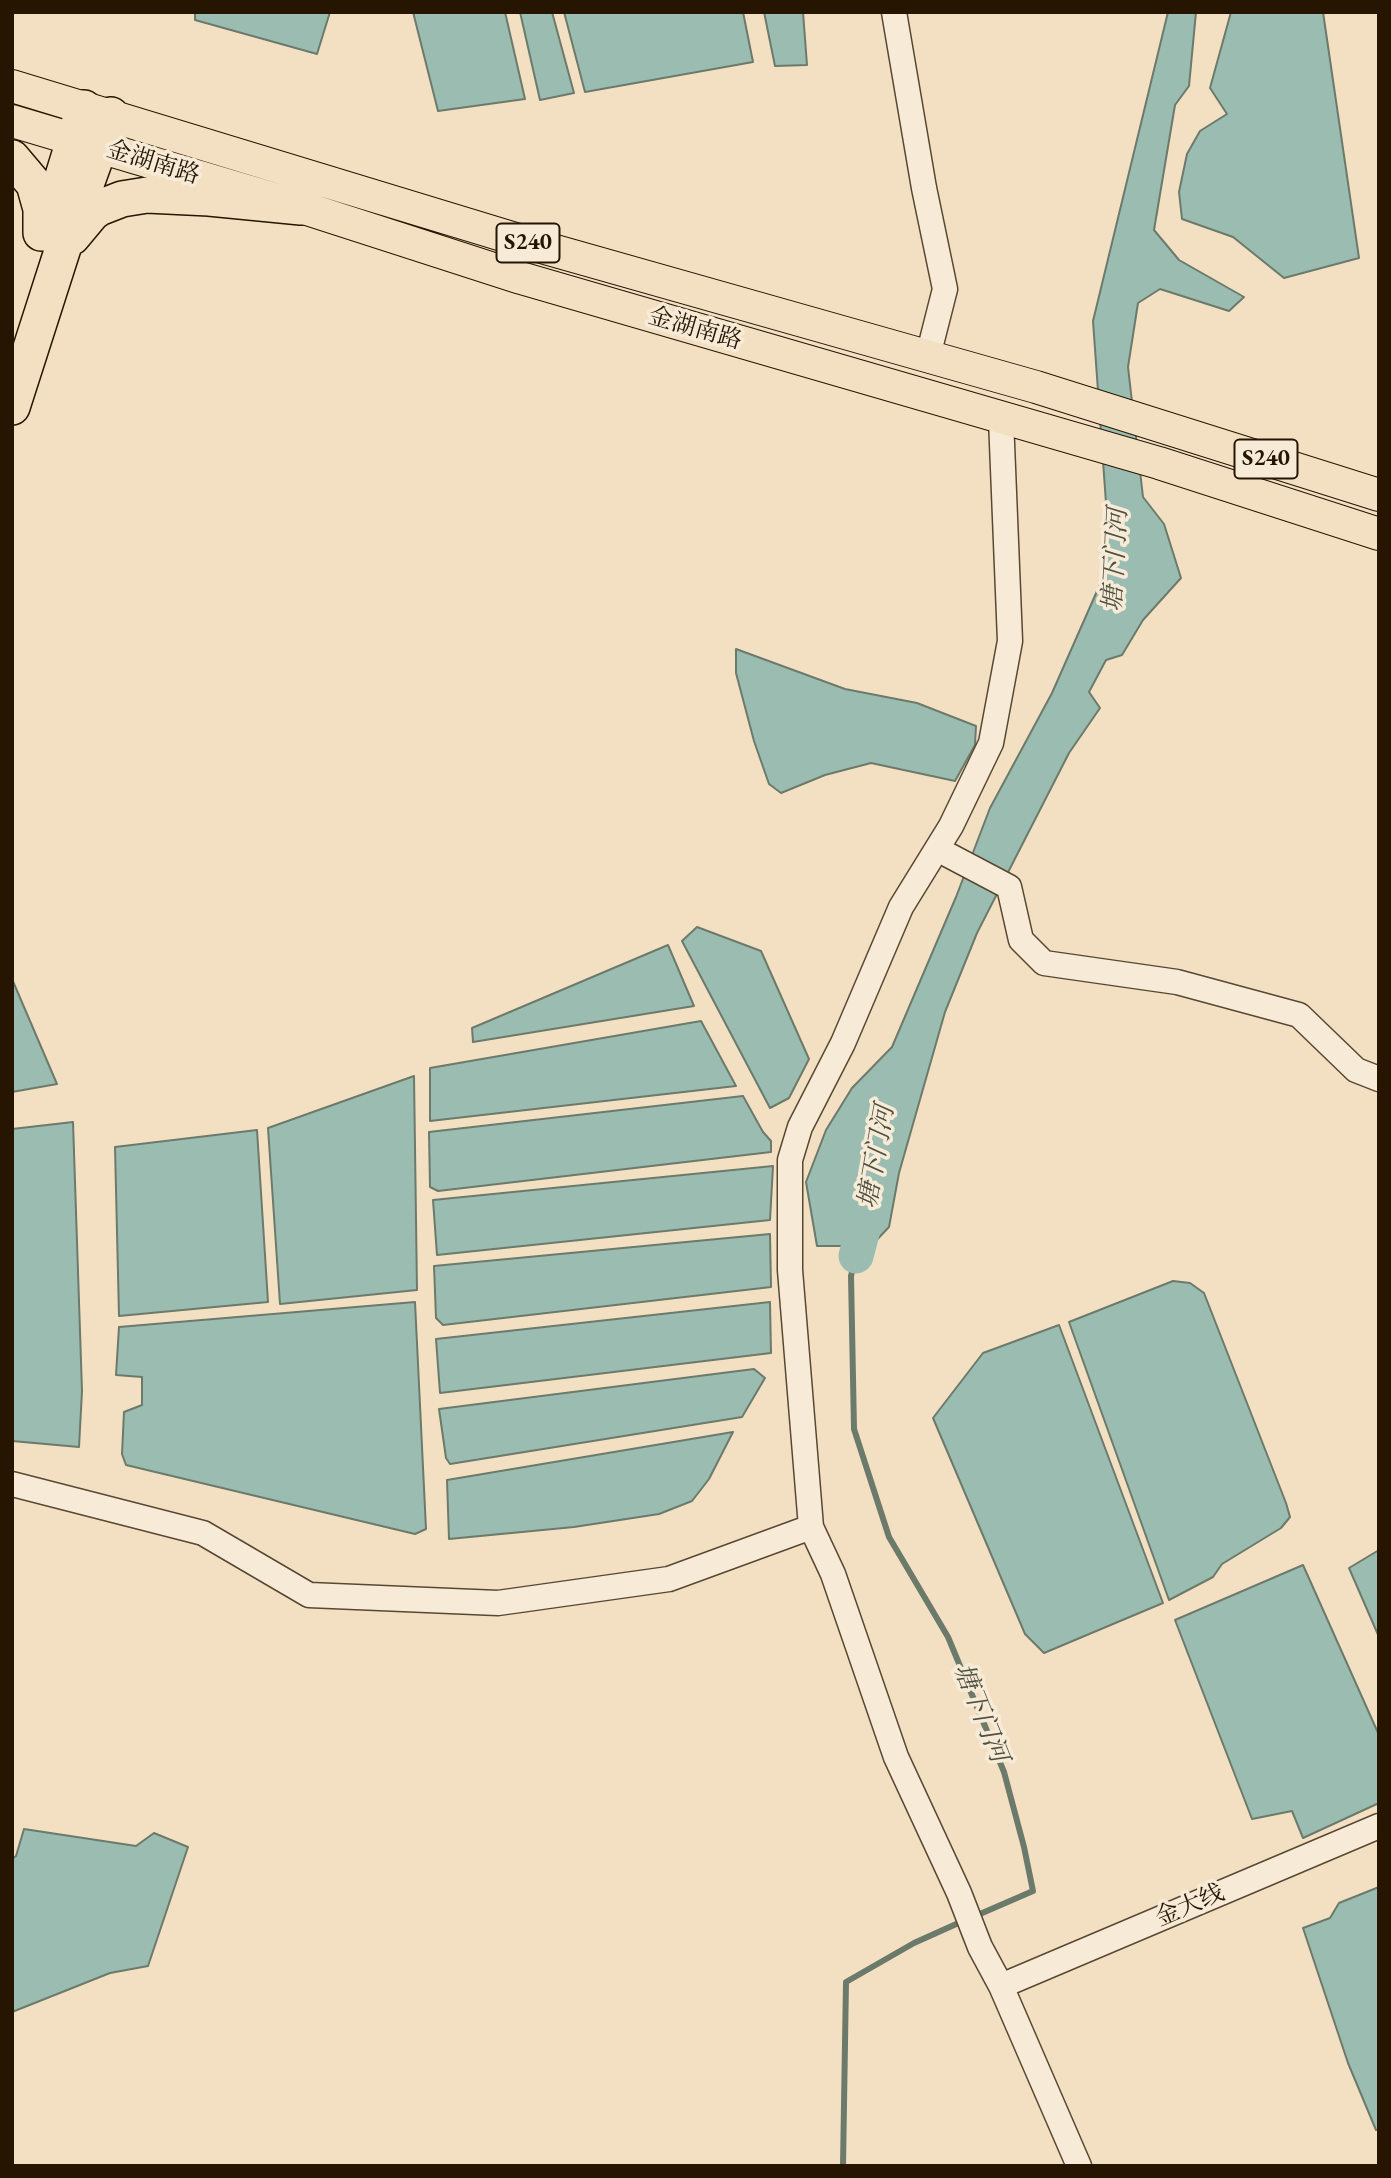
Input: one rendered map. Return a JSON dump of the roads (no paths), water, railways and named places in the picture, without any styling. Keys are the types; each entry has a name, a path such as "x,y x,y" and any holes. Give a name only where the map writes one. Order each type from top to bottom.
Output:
{"highway":[{"path":"12,407 51,249 92,127"},
{"path":"12,158 30,178 39,197 42,224 51,249"},
{"path":"12,333 51,249 92,213 122,199 147,195 301,207"}],"main road":[{"name":"金湖南路","path":"12,86 92,127 301,207 521,278 1001,419 1042,428 1379,534"},
{"name":"金湖南路","path":"12,121 92,127 545,248 1046,390 1379,495"}],"street":[{"path":"894,12 924,188 945,289 928,356"},
{"path":"1001,419 1010,641 991,743 938,850 901,907 842,1043 800,1127 790,1160 790,1270 811,1527 833,1574 896,1756 959,1893 980,1947 1001,1986 1079,2166"},
{"path":"938,850 1009,887 1021,940 1044,963 1177,982 1299,1015 1356,1070 1379,1079"},
{"path":"12,1485 203,1533 309,1595 498,1603 524,1600 669,1579 811,1527"},
{"name":"金大线","path":"1001,1986 1379,1826"}],"water":[{"path":"195,12 330,12 317,54 195,20"},
{"path":"413,12 505,12 525,99 438,111"},
{"path":"520,12 552,12 574,93 540,100"},
{"path":"564,12 743,12 753,62 585,92"},
{"path":"764,12 803,12 807,65 775,66"},
{"path":"1168,12 1196,12 1189,86 1175,105 1154,230 1179,260 1244,297 1229,311 1160,289 1138,303 1128,367 1143,497 1164,524 1181,578 1143,620 1122,655 1106,660 1089,692 1100,708 1069,753 977,933 945,1012 899,1173 889,1227 871,1246 817,1246 806,1182 826,1130 852,1088 892,1047 956,897 990,808 1052,693 1105,573 1106,503 1093,321"},
{"path":"1231,12 1323,12 1359,258 1284,278 1233,237 1182,219 1179,192 1187,154 1200,131 1227,114 1210,88"},
{"path":"736,649 845,689 917,703 976,726 975,745 955,781 871,763 825,775 781,793 769,784 754,741 736,673"},
{"path":"697,927 761,951 809,1059 789,1098 770,1108 682,941"},
{"path":"668,945 694,1006 473,1042 472,1028"},
{"path":"12,979 57,1084 12,1092"},
{"path":"701,1021 736,1086 430,1121 430,1068"},
{"path":"414,1076 417,1290 280,1304 268,1128"},
{"path":"743,1096 771,1141 771,1152 438,1191 430,1187 429,1132"},
{"path":"73,1122 82,1391 79,1447 12,1441 12,1129"},
{"path":"257,1130 268,1302 119,1316 115,1147"},
{"path":"773,1166 770,1220 437,1255 433,1200"},
{"path":"770,1234 771,1287 443,1325 436,1318 434,1266"},
{"path":"1173,1281 1190,1283 1204,1293 1290,1517 1281,1528 1222,1564 1213,1577 1169,1600 1069,1322"},
{"path":"415,1302 426,1529 415,1534 126,1465 122,1454 124,1412 142,1405 142,1377 116,1375 119,1327"},
{"path":"770,1302 771,1353 440,1393 436,1339"},
{"path":"1059,1325 1163,1603 1044,1653 1025,1634 933,1418 983,1353"},
{"path":"754,1369 765,1378 742,1417 450,1464 446,1458 439,1409"},
{"path":"733,1432 709,1479 692,1501 659,1514 574,1527 449,1539 447,1480"},
{"path":"1379,1550 1379,1637 1349,1568"},
{"path":"1303,1565 1379,1735 1379,1803 1303,1838 1292,1811 1252,1819 1175,1620"},
{"path":"24,1829 136,1846 154,1833 188,1847 148,1966 110,1973 12,2012 12,1859 16,1856"},
{"path":"1379,1887 1379,2129 1376,2130 1348,2063 1303,1928 1330,1918 1339,1903"}],"waterway":[{"name":"塘下门河","path":"856,1256 871,1199"},
{"name":"塘下门河","path":"856,1256 851,1276 854,1429 889,1537 948,1637 1004,1772 1033,1891 973,1917"},
{"name":"塘下门河","path":"843,2166 846,1982 914,1943 963,1921"}]}
